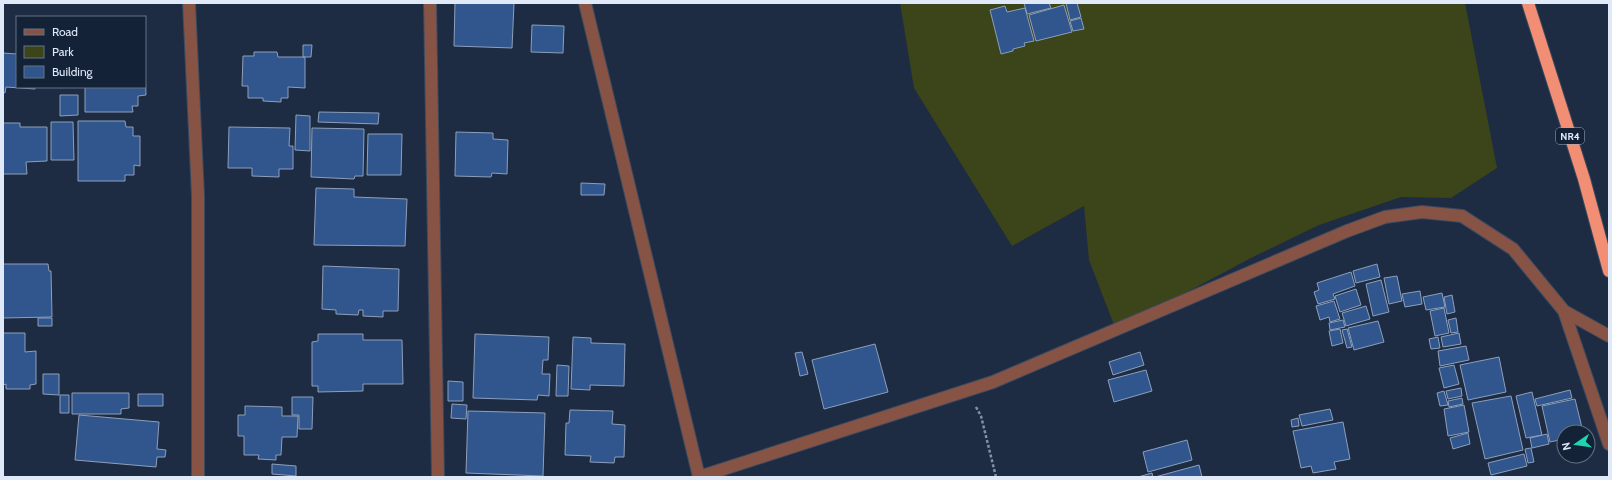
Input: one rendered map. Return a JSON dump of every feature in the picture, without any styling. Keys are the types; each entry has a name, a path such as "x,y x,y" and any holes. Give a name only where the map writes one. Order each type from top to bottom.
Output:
{"highway":[{"name":"NR4","path":"1528,3 1584,179 1609,271"}],"street":[{"path":"189,3 198,196 198,477"},
{"path":"430,3 438,477"},
{"path":"585,3 699,477 993,382 1348,231 1385,217 1422,212 1462,216 1513,249 1564,311 1609,444"},
{"path":"1564,311 1609,336"}],"path":[{"path":"967,390 981,416 996,477"}],"green space":[{"path":"900,3 1465,3 1497,168 1451,198 1401,197 1319,225 1249,259 1116,330 1089,260 1084,206 1012,246 914,88"}],"building":[{"path":"455,3 514,3 512,48 454,46"},
{"path":"1024,3 1049,3 1051,8 1027,14"},
{"path":"1066,3 1077,3 1081,17 1070,20"},
{"path":"1064,5 1072,32 1036,41 1029,15"},
{"path":"1005,6 1007,12 1025,8 1034,41 1024,43 1025,46 1001,54 990,10"},
{"path":"1081,18 1084,29 1073,31 1070,21"},
{"path":"532,25 564,26 563,53 531,52"},
{"path":"303,45 312,45 311,57 303,57"},
{"path":"254,52 277,52 278,57 305,57 305,88 288,87 288,98 281,98 281,102 263,101 263,98 248,98 248,86 242,86 243,56 254,56"},
{"path":"3,53 16,54 16,88 6,87 5,93 3,92"},
{"path":"85,88 146,88 146,95 138,96 138,106 132,106 133,112 85,112"},
{"path":"60,95 78,95 78,115 60,116"},
{"path":"319,112 379,113 378,124 318,122"},
{"path":"296,115 310,116 310,151 295,150"},
{"path":"78,121 125,121 126,127 133,127 133,136 140,136 140,166 134,165 134,175 125,175 125,181 78,181"},
{"path":"51,122 73,122 74,160 51,160"},
{"path":"3,123 20,123 20,127 47,127 47,161 26,162 27,174 3,174"},
{"path":"229,127 290,128 289,146 293,146 293,169 279,169 279,177 252,176 252,168 228,168"},
{"path":"312,128 364,129 363,176 355,176 354,179 311,177"},
{"path":"456,132 493,133 493,139 508,140 507,174 492,173 491,177 455,176"},
{"path":"368,134 402,134 401,175 367,175"},
{"path":"581,183 605,184 604,195 581,195"},
{"path":"316,188 354,189 354,197 407,199 405,246 314,245"},
{"path":"3,264 48,264 49,271 51,271 52,317 3,318"},
{"path":"1377,264 1380,277 1356,283 1353,271"},
{"path":"323,266 399,269 398,311 383,311 383,317 363,316 363,310 359,310 358,315 336,314 336,310 322,309"},
{"path":"1351,272 1355,286 1333,294 1335,299 1318,304 1314,292 1319,290 1317,283"},
{"path":"1397,276 1402,301 1389,304 1384,278"},
{"path":"1381,280 1389,312 1373,316 1366,284"},
{"path":"1356,289 1361,305 1340,312 1335,296"},
{"path":"1420,291 1422,304 1405,307 1402,294"},
{"path":"1442,293 1445,307 1426,310 1423,297"},
{"path":"1452,295 1455,312 1447,314 1444,297"},
{"path":"1334,301 1340,319 1330,322 1329,317 1320,320 1316,306"},
{"path":"1366,306 1370,319 1346,326 1342,313"},
{"path":"1444,308 1449,333 1435,336 1430,311"},
{"path":"38,318 52,318 52,326 38,326"},
{"path":"1456,318 1458,332 1451,333 1448,320"},
{"path":"1343,320 1345,327 1330,330 1329,323"},
{"path":"1378,321 1384,342 1354,350 1348,328"},
{"path":"1340,329 1343,343 1332,346 1329,331"},
{"path":"1347,329 1352,347 1347,348 1342,330"},
{"path":"3,333 25,333 25,352 36,351 36,384 30,385 30,389 6,389 6,384 3,385"},
{"path":"1459,333 1461,344 1443,347 1441,337"},
{"path":"318,334 363,334 363,340 402,340 403,384 363,384 363,391 318,392 318,386 312,386 312,342 318,341"},
{"path":"475,334 549,337 548,360 543,360 542,374 550,374 549,396 538,395 537,400 473,398"},
{"path":"573,337 591,338 591,343 625,344 624,386 590,385 590,390 571,389"},
{"path":"1438,337 1440,348 1431,349 1429,339"},
{"path":"875,344 888,392 824,409 812,360"},
{"path":"1466,346 1469,360 1440,366 1438,351"},
{"path":"802,352 808,374 800,376 795,353"},
{"path":"1140,352 1144,365 1113,375 1109,362"},
{"path":"1499,357 1506,392 1468,400 1460,365"},
{"path":"557,365 569,366 568,396 556,396"},
{"path":"1454,365 1459,384 1444,388 1439,368"},
{"path":"1146,370 1152,391 1114,402 1108,380"},
{"path":"43,374 59,374 59,395 43,394"},
{"path":"448,381 463,382 463,401 448,401"},
{"path":"1461,388 1462,396 1448,399 1446,391"},
{"path":"1570,390 1572,398 1537,406 1535,399"},
{"path":"1444,391 1448,405 1440,406 1437,393"},
{"path":"1532,392 1542,435 1526,438 1516,396"},
{"path":"72,393 129,393 129,408 121,409 121,414 72,414"},
{"path":"138,394 163,394 163,406 138,406"},
{"path":"60,395 69,395 69,413 60,413"},
{"path":"1511,396 1523,450 1485,459 1472,403"},
{"path":"292,397 313,397 312,429 299,429 299,415 292,415"},
{"path":"1462,398 1463,404 1449,407 1448,401"},
{"path":"1575,399 1581,424 1556,424 1556,441 1550,442 1542,406"},
{"path":"452,404 467,405 466,419 451,418"},
{"path":"1464,405 1469,432 1448,436 1444,409"},
{"path":"245,406 282,407 282,416 298,416 297,437 282,437 281,455 276,455 276,460 258,459 259,455 244,455 244,436 238,436 238,415 245,415"},
{"path":"1330,409 1333,420 1302,426 1299,415"},
{"path":"570,410 613,411 612,424 625,425 624,457 615,457 614,463 590,462 591,456 565,455 566,423 569,423"},
{"path":"468,411 545,413 543,476 466,473"},
{"path":"79,415 159,422 157,449 166,450 165,457 157,457 156,467 75,460"},
{"path":"1298,418 1299,426 1292,427 1291,420"},
{"path":"1343,422 1350,459 1334,462 1336,469 1313,473 1311,466 1301,468 1293,431"},
{"path":"1468,433 1470,444 1453,449 1450,438"},
{"path":"1547,434 1549,444 1532,448 1530,438"},
{"path":"1187,440 1192,460 1148,472 1143,452"},
{"path":"1531,448 1534,462 1528,463 1525,449"},
{"path":"1524,454 1527,466 1491,475 1488,463"},
{"path":"272,464 296,466 296,476 272,474"},
{"path":"1199,465 1202,477 1155,477"},
{"path":"1152,473 1153,477 1138,477"}]}
